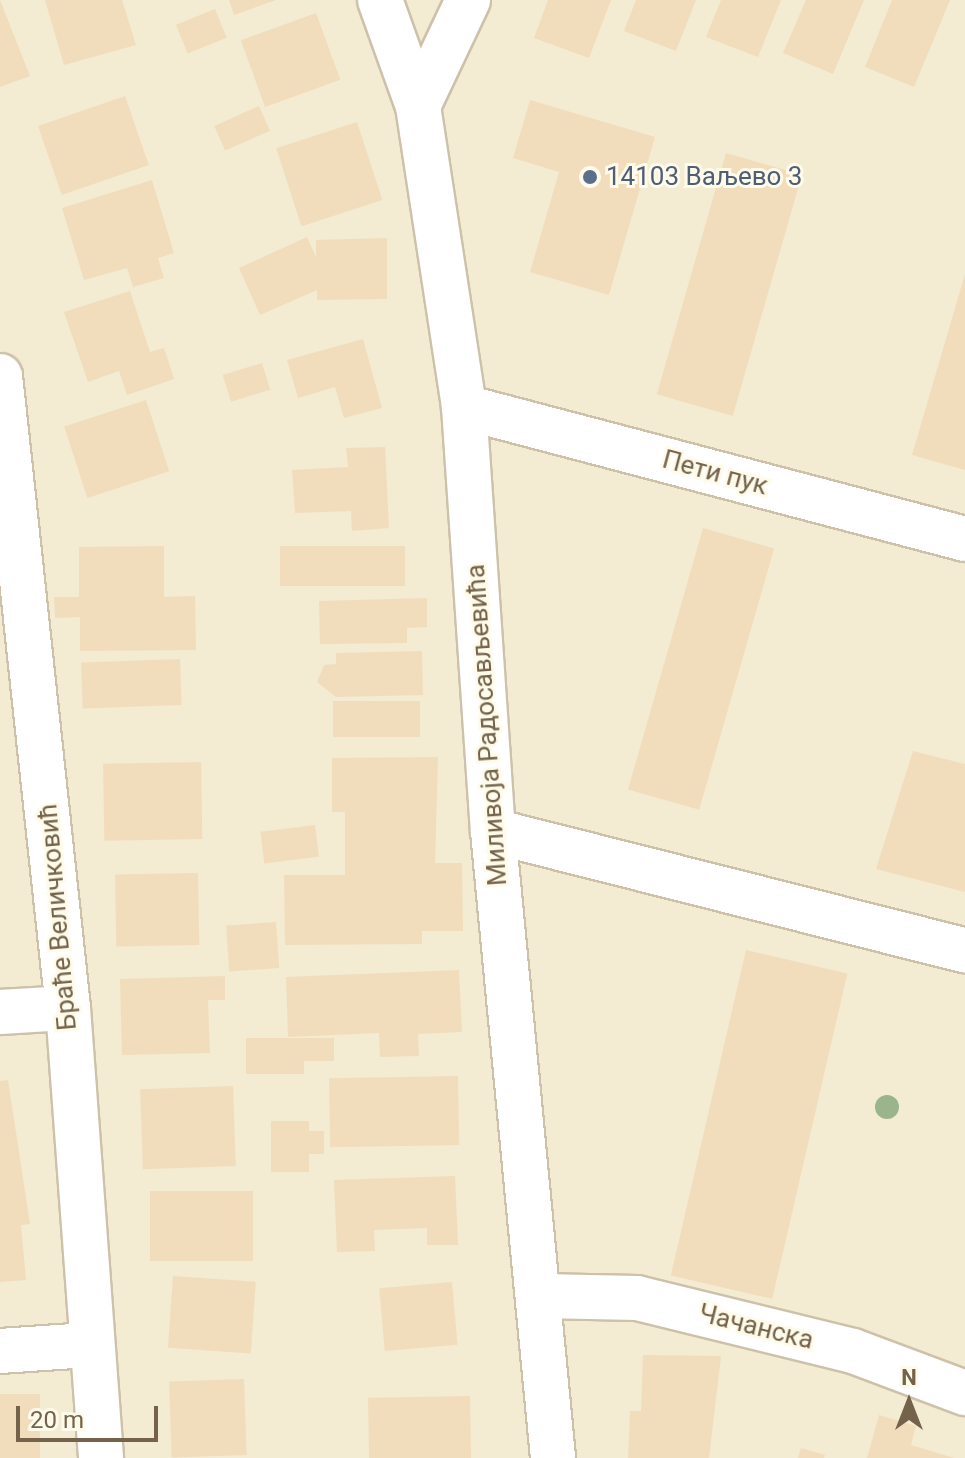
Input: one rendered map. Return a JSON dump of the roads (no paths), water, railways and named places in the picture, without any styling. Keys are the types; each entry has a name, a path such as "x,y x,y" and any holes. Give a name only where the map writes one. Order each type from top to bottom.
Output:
{"street":[{"name":"Миливоја Радосављевића","path":"380,0 418,106 464,407 493,831 541,1296 553,1458"},
{"path":"418,106 468,0"},
{"name":"Браће Величковић","path":"0,376 17,673 68,1008 88,1345 101,1458"},
{"name":"Пети пук","path":"464,407 965,539"},
{"path":"493,831 965,950"},
{"path":"0,1012 68,1008"},
{"name":"Чачанска","path":"541,1296 637,1298 853,1351 965,1393"},
{"path":"0,1351 88,1345"}],"place":[{"name":"14103 Ваљево 3","path":"590,177"}]}
